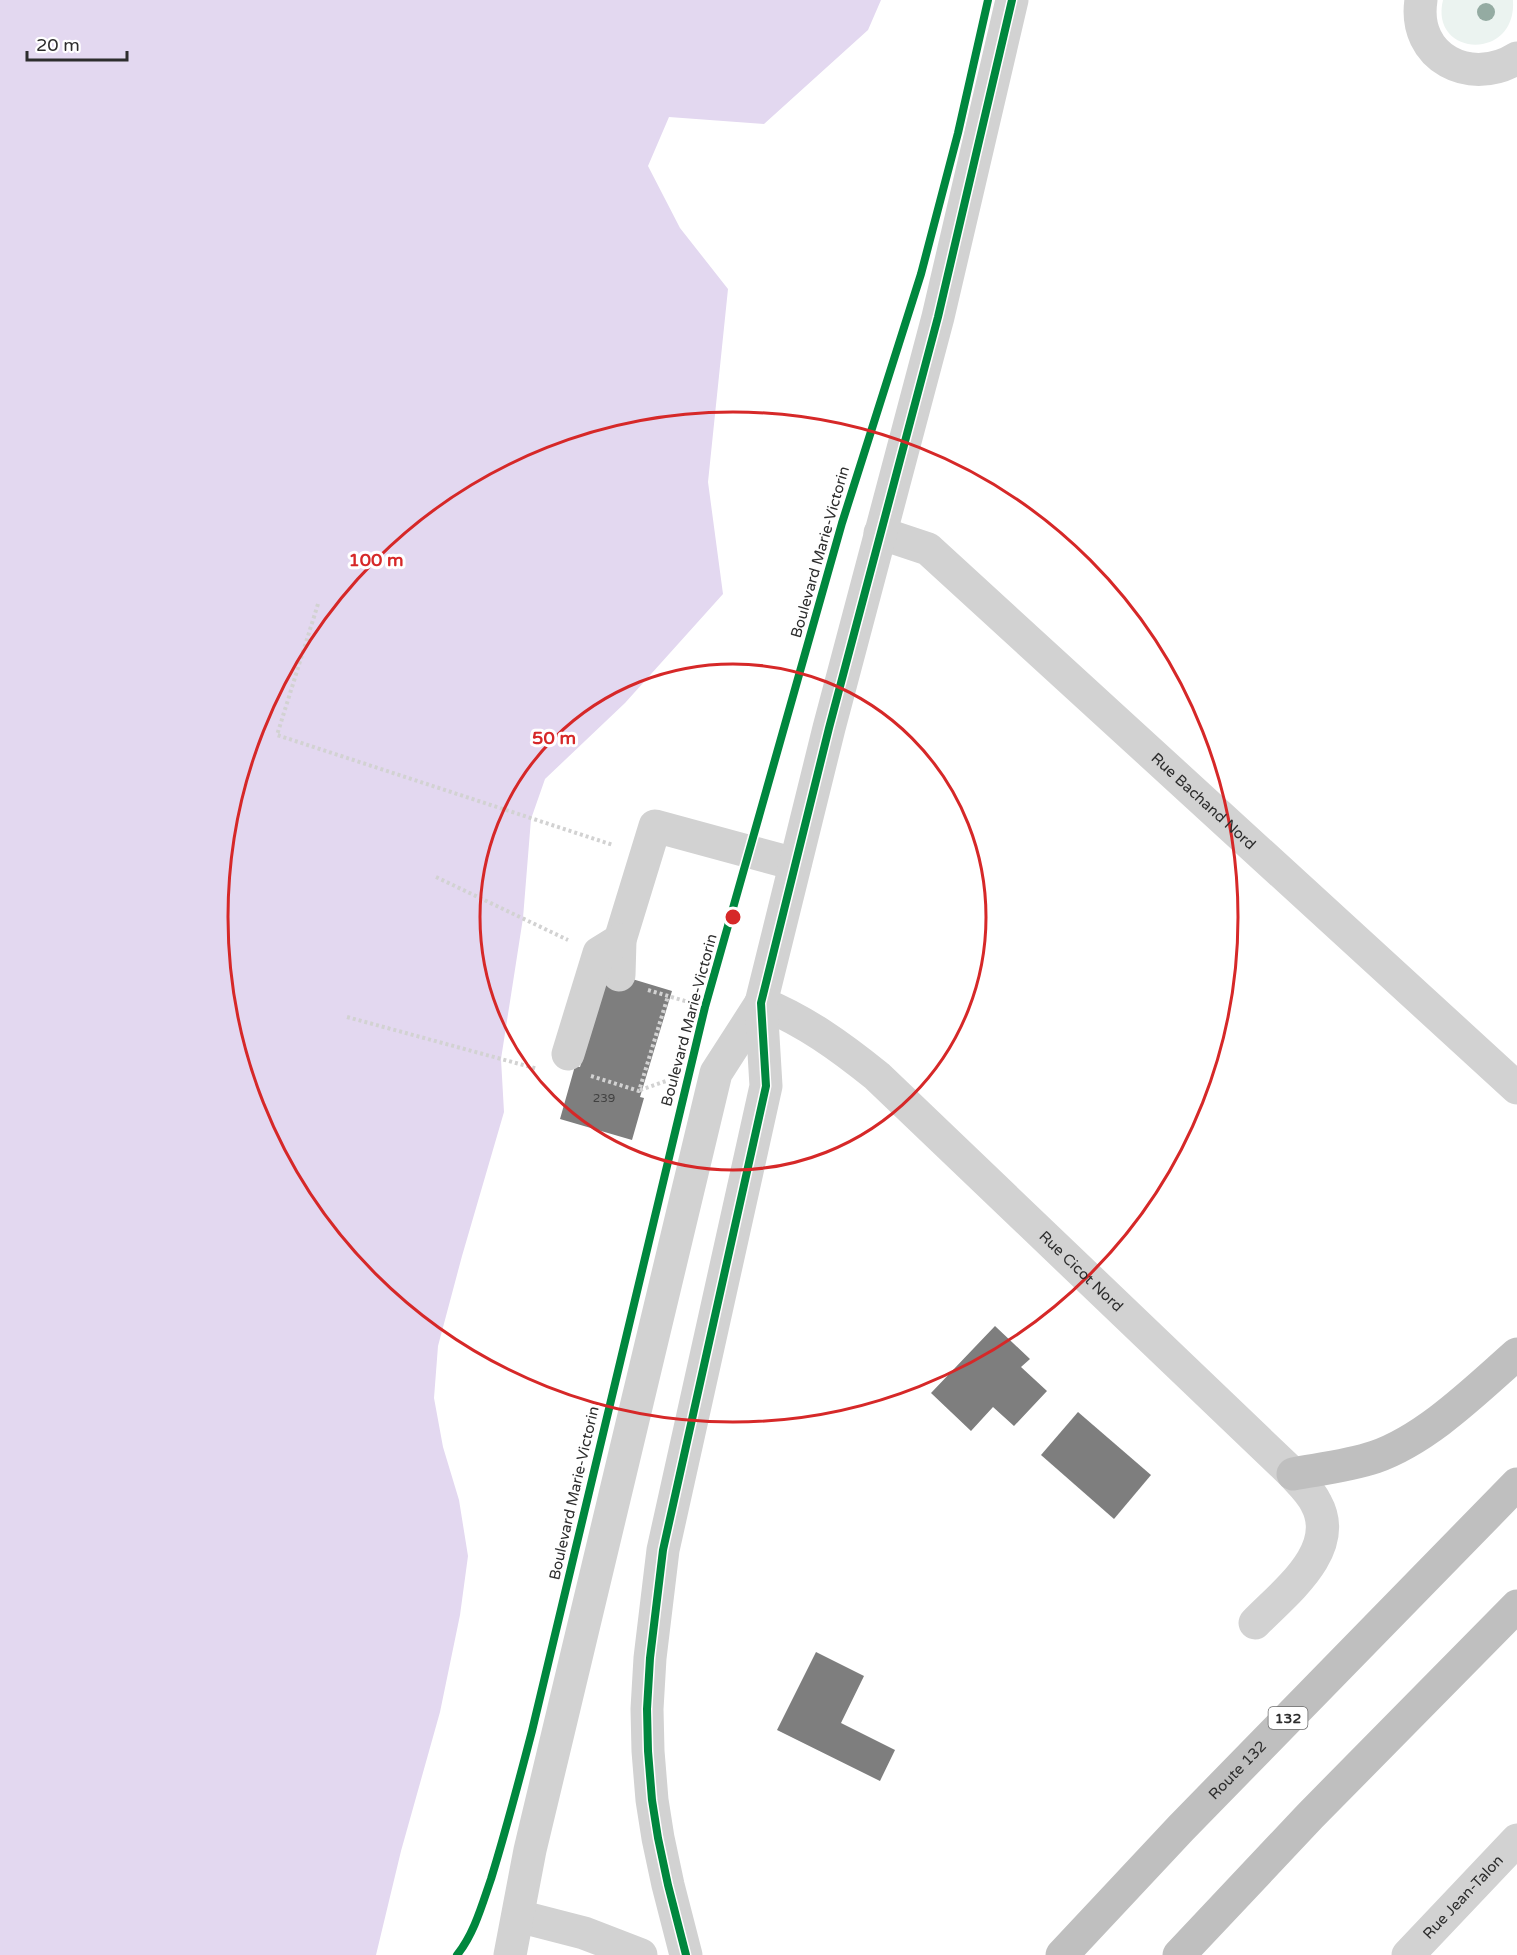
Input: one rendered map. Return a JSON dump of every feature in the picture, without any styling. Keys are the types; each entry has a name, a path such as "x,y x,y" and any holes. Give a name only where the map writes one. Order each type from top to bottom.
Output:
{"highway":[{"path":"1293,1474 1356,1462 1393,1449 1443,1417 1517,1354"},
{"name":"Route 132","path":"1062,1955 1180,1828 1517,1485"},
{"path":"1179,1955 1517,1606"},
{"path":"1193,1955 1226,1904"}],"street":[{"path":"686,1955 668,1885 652,1800 647,1719 654,1610 668,1526 766,1086 761,1003 880,533 938,317 1012,0"},
{"path":"1421,0 1420,13 1424,34 1445,60 1464,69 1475,70 1497,68 1517,58"},
{"name":"Rue Bachand Nord","path":"880,533 928,549 1517,1088"},
{"path":"619,975 620,940 655,826 795,864"},
{"path":"576,1064 598,953 620,940"},
{"path":"510,1955 530,1850 716,1073 761,1003"},
{"name":"Rue Cicot Nord","path":"761,1003 800,1021 840,1047 877,1076 1293,1474 1316,1503 1323,1524 1320,1544 1311,1564 1255,1623"},
{"name":"Rue Jean-Talon","path":"1408,1955 1517,1840"},
{"path":"518,1916 584,1933 640,1955"}],"path":[{"path":"318,604 277,735 554,828 646,855"},
{"path":"436,877 571,942"},
{"path":"639,1091 669,996 705,1007"},
{"path":"347,1017 537,1070"},
{"path":"576,1064 609,1081 639,1091 678,1077 687,1079"},
{"path":"607,1087 609,1081"}],"shaded area":[{"path":"0,0 881,0 868,30 764,124 669,117 648,166 680,228 728,289 708,482 723,594 625,703 545,779 531,819 523,918 501,1059 504,1112 438,1346 434,1398 443,1447 459,1500 468,1556 460,1615 440,1712 401,1851 376,1955 0,1955"},
{"path":"1443,0 1513,0 1511,20 1502,34 1489,42 1474,45 1460,41 1449,33 1442,19"}],"building":[{"path":"609,972 672,991 640,1097 644,1098 632,1140 560,1119 575,1066 580,1067"},
{"path":"995,1326 1030,1359 1021,1367 1047,1391 1014,1426 993,1407 971,1431 931,1393"},
{"path":"1078,1412 1151,1475 1114,1519 1041,1455"},
{"path":"816,1652 864,1676 841,1723 895,1750 880,1781 777,1730"}],"cycle path":[{"name":"Boulevard Marie-Victorin","path":"457,1955 473,1929 481,1909 512,1805 532,1731 705,1007 842,523 921,274 958,133 988,0"},
{"path":"686,1955 658,1838 648,1751 647,1709 650,1658 663,1550 766,1086 761,1003 829,728 938,317 1012,0"}]}
